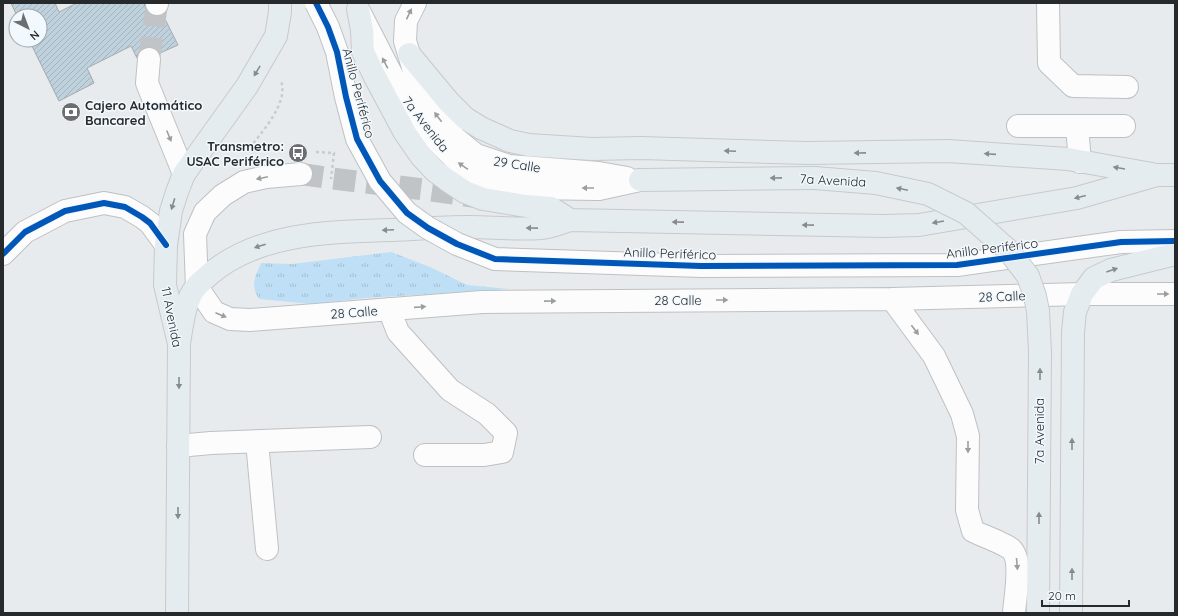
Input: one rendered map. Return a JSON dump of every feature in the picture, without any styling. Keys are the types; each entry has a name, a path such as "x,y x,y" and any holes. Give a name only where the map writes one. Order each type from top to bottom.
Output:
{"main road":[{"name":"11 Avenida","path":"177,613 179,344 164,285 166,245 171,211 184,174 247,86 264,59 276,36 280,3"},
{"path":"356,6 362,30 363,52 374,75 405,133 435,171 465,192 483,199 526,206 551,208 570,220"},
{"path":"408,54 448,101 465,118 481,128 510,141 529,145 592,149 640,148 807,154 948,151 1068,159 1166,175"},
{"path":"179,344 184,313 196,286 221,265 234,257 253,249 280,241 343,232 467,227 542,228 570,220 884,226 919,225 1077,198 1166,175"},
{"name":"7a Avenida","path":"640,180 815,178 876,183 928,194 966,213 1008,250 1028,276 1038,311 1040,352 1038,613"},
{"path":"1071,613 1073,332 1075,312 1082,294 1094,278 1111,270 1175,254"}],"street":[{"name":"Anillo Periférico","path":"316,3 328,27 337,52 346,97 357,139 380,181 407,213 428,228 457,244 495,259 701,266 957,266 1121,242 1175,241"},
{"name":"29 Calle","path":"415,3 406,21 405,41 408,54 419,88 436,116 454,138 476,155 509,166 599,173 640,180"},
{"path":"1048,3 1049,63 1073,86 1127,87"},
{"name":"7a Avenida","path":"356,6 399,89 416,116 434,138 462,166 500,184 527,188 599,188 640,180"},
{"path":"149,59 147,84 184,174"},
{"path":"1018,126 1124,126"},
{"path":"1077,126 1080,162"},
{"path":"196,286 195,234 205,212 223,195 244,182 266,177 301,174"},
{"path":"3,254 25,232 65,211 104,203 125,207 142,217 150,223 166,245"},
{"name":"28 Calle","path":"196,286 214,312 230,319 250,320 482,302 892,299 1082,294 1175,294"},
{"path":"892,299 934,356 962,414 968,436 967,510 973,531 1010,548 1016,554 1018,565 1014,613"},
{"path":"389,309 398,332 450,390 487,414 506,433 502,452 484,455 425,455"},
{"path":"178,446 211,443 370,437"},
{"path":"257,442 267,549"}],"path":[{"path":"263,151 248,150 276,112 283,87 278,72 264,59"},
{"path":"313,152 334,153 331,179"}],"green space":[{"path":"391,252 430,267 467,285 509,289 366,298 311,304 259,299 256,294 254,281 261,263 292,264"}],"building":[{"path":"11,3 55,3 59,12 77,3 144,3 146,10 150,15 163,15 178,45 160,53 156,49 150,47 144,48 139,52 137,58 131,46 87,68 94,83 59,101 33,48 48,48 48,8 13,8"}],"tunnel":[{"path":"149,59 157,4"},
{"path":"301,174 431,190 474,197"}],"cycle path":[{"path":"316,3 328,27 337,52 346,97 357,139 380,181 407,213 428,228 457,244 495,259 701,266 957,265 1121,242 1175,241"},
{"path":"3,254 25,232 65,211 104,203 125,207 142,217 150,223 166,245"}],"place":[{"name":"Cajero Automático Bancared","path":"71,112"},
{"name":"Transmetro: USAC Periférico","path":"298,153"}]}
